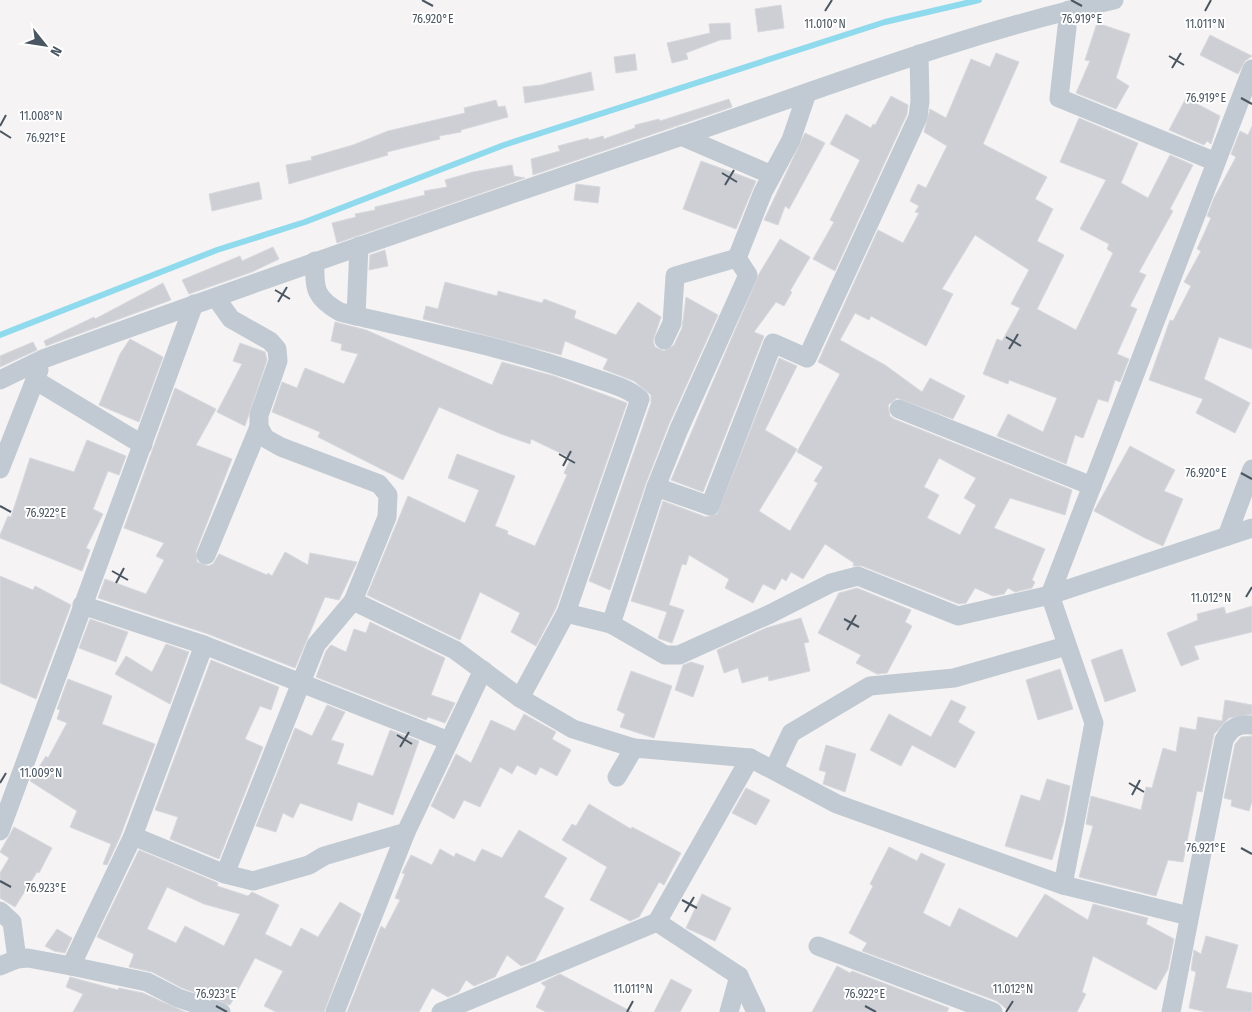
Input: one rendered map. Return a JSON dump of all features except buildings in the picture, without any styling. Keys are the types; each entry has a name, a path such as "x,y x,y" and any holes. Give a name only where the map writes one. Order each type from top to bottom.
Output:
{"street":[{"path":"0,380 43,359 315,261 920,54 1069,10 1114,0"},
{"path":"1069,10 1060,98 1216,162"},
{"path":"656,487 710,506 773,343 807,358 918,117 920,102 920,54"},
{"path":"1063,885 1094,723 1050,595 1252,69"},
{"path":"737,258 763,192 791,140 807,93"},
{"path":"682,136 772,175"},
{"path":"356,316 359,246"},
{"path":"611,624 656,487 679,429 748,275 737,258"},
{"path":"664,340 672,323 675,276 737,258"},
{"path":"315,261 314,281 318,295 328,305 340,312 483,344 549,362 615,386 640,399 566,613 520,698"},
{"path":"206,555 259,427 259,415 278,361 278,349 270,341 231,319 216,298"},
{"path":"1,823 194,304"},
{"path":"0,470 43,359"},
{"path":"35,380 143,445"},
{"path":"900,409 1092,486"},
{"path":"225,874 316,645 353,601 387,517 388,495 379,484 281,447 265,438 259,427"},
{"path":"1227,536 1252,469"},
{"path":"566,613 611,624 666,655 679,655 770,614 831,583 858,576 958,616 1050,595 1252,528"},
{"path":"353,601 455,650 520,698 574,728 634,748 750,758 837,804 1063,885 1189,916"},
{"path":"82,605 204,646 301,682 449,741"},
{"path":"71,966 133,836 204,646"},
{"path":"774,769 791,733 870,686 954,678 1066,646"},
{"path":"335,1012 406,832 483,670"},
{"path":"1171,1012 1224,740 1232,728 1238,725 1252,725"},
{"path":"617,778 634,748"},
{"path":"441,1012 657,922 750,758"},
{"path":"133,836 225,874 253,882 309,865 324,856 406,832"},
{"path":"0,910 12,922 17,959"},
{"path":"657,922 739,976 756,1012"},
{"path":"818,946 992,1012"},
{"path":"0,966 17,959 28,958 71,966 146,982 178,998 221,1012"},
{"path":"729,1012 739,976"}],"waterway":[{"path":"0,335 217,250 305,222 504,145 885,22 979,0"}]}
